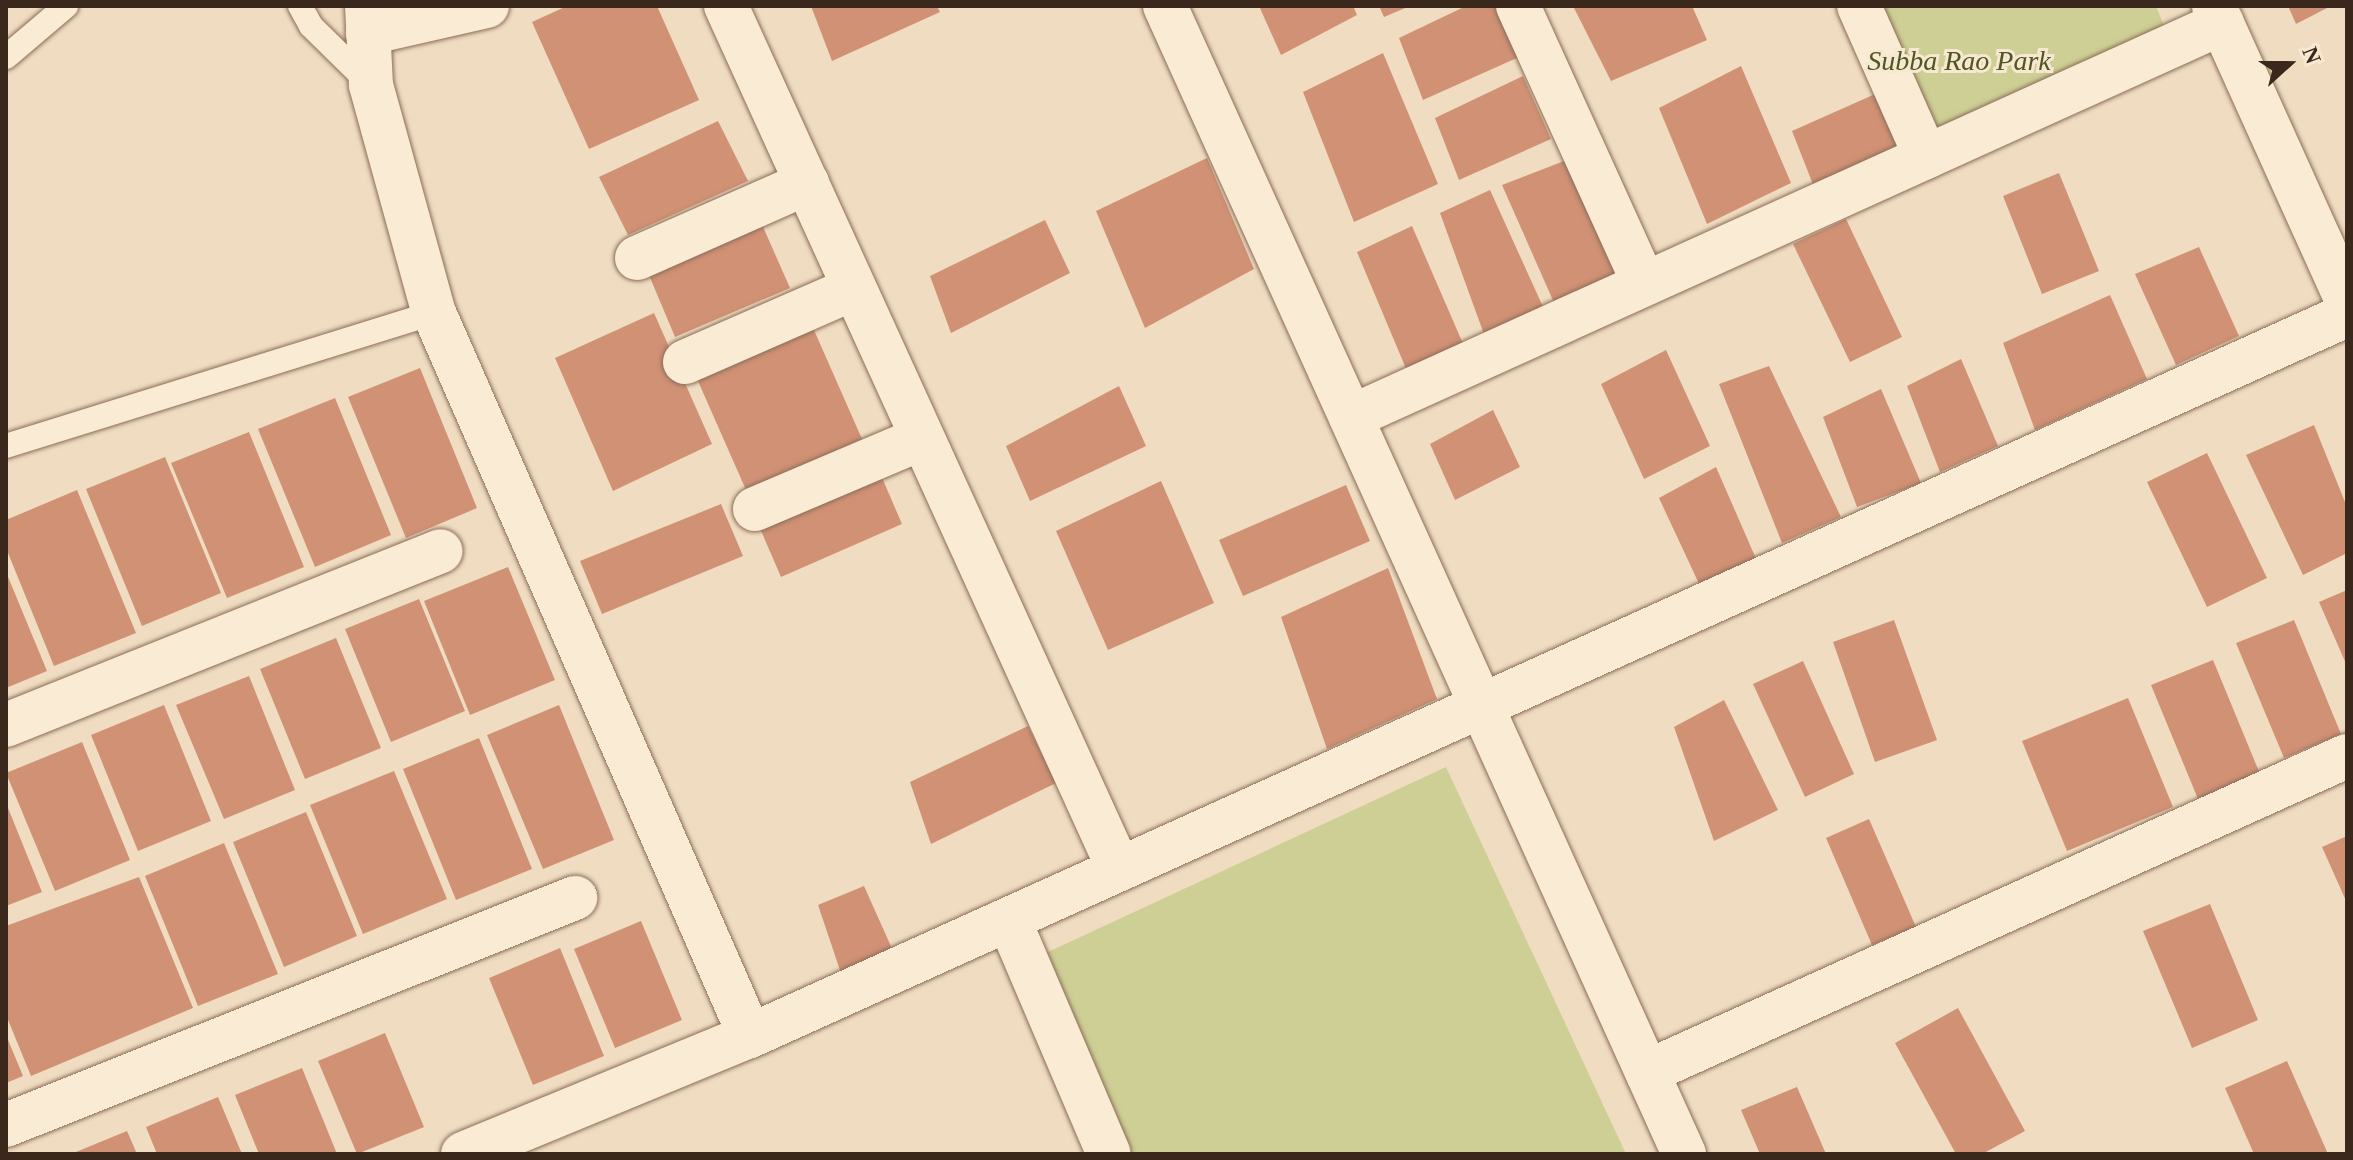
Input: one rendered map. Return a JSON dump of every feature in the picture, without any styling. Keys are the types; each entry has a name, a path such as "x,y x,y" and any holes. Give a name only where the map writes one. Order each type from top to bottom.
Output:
{"street":[{"path":"487,6 367,19 371,85 434,313 750,1036"},
{"path":"726,6 1119,869"},
{"path":"1165,6 1684,1154"},
{"path":"1518,6 1644,284"},
{"path":"1859,6 1926,157"},
{"path":"1351,417 1926,157 2218,14 2347,301"},
{"path":"637,258 807,183"},
{"path":"685,362 854,288"},
{"path":"463,1154 750,1036 2347,315"},
{"path":"755,509 922,438"},
{"path":"6,725 440,551"},
{"path":"1647,1072 2347,756"},
{"path":"6,1125 575,898"},
{"path":"1009,920 1109,1154"}],"lane":[{"path":"6,57 66,6"},
{"path":"300,6 311,26 371,85"},
{"path":"6,446 434,313"}],"green space":[{"name":"Subba Rao Park","path":"1874,6 2156,6 2164,26 1932,132"},
{"path":"1446,767 1626,1154 1124,1154 1033,959"}],"building":[{"path":"567,6 657,6 699,100 589,149 532,22"},
{"path":"811,6 937,6 940,12 832,61"},
{"path":"1259,6 1353,6 1357,15 1281,55"},
{"path":"1379,6 1410,6 1384,17"},
{"path":"1466,6 1497,6 1519,57 1423,100 1399,38"},
{"path":"1692,6 1707,40 1611,81 1574,8"},
{"path":"2288,6 2331,6 2296,24"},
{"path":"1383,53 1438,184 1354,222 1303,92"},
{"path":"1741,66 1791,183 1707,224 1659,108"},
{"path":"1523,76 1551,139 1459,180 1435,118"},
{"path":"1882,91 1907,149 1816,192 1792,131"},
{"path":"718,121 748,181 628,235 599,177"},
{"path":"1207,158 1254,269 1145,328 1096,211"},
{"path":"1572,158 1623,272 1555,305 1502,185"},
{"path":"2059,173 2099,271 2042,294 2003,196"},
{"path":"1490,190 1544,309 1485,337 1440,213"},
{"path":"1846,219 1902,337 1850,362 1793,244"},
{"path":"760,220 790,288 675,337 646,268"},
{"path":"1045,220 1070,273 951,333 930,276"},
{"path":"1412,226 1464,346 1407,371 1357,252"},
{"path":"2199,247 2239,336 2176,365 2135,274"},
{"path":"2110,295 2147,379 2035,430 2003,343"},
{"path":"654,313 712,444 613,491 555,358"},
{"path":"810,321 862,439 746,490 694,372"},
{"path":"1666,350 1710,446 1644,479 1601,384"},
{"path":"1961,359 1998,446 1940,472 1907,386"},
{"path":"1769,366 1841,517 1782,543 1719,384"},
{"path":"420,368 477,508 406,538 348,397"},
{"path":"1119,386 1146,446 1030,501 1006,446"},
{"path":"1881,389 1921,483 1857,507 1823,417"},
{"path":"335,398 391,535 315,567 258,429"},
{"path":"1493,410 1520,467 1455,500 1430,444"},
{"path":"2314,425 2347,507 2347,553 2303,575 2246,455"},
{"path":"249,432 304,567 227,598 171,463"},
{"path":"2207,453 2267,578 2207,607 2147,482"},
{"path":"165,457 221,593 142,626 86,489"},
{"path":"877,466 902,524 781,577 756,519"},
{"path":"1716,467 1757,561 1701,588 1659,498"},
{"path":"1161,481 1214,603 1108,650 1056,531"},
{"path":"1346,485 1370,541 1243,596 1219,540"},
{"path":"77,490 136,633 54,666 6,548 6,520"},
{"path":"721,504 743,556 602,614 580,561"},
{"path":"508,567 555,680 470,715 424,601"},
{"path":"1388,568 1437,699 1327,749 1281,617"},
{"path":"6,572 47,671 6,688"},
{"path":"2347,590 2347,666 2319,602"},
{"path":"419,599 465,711 391,742 345,629"},
{"path":"1894,620 1937,740 1875,762 1833,642"},
{"path":"2294,620 2341,734 2284,758 2236,643"},
{"path":"336,638 381,748 305,779 260,669"},
{"path":"2213,660 2260,774 2198,799 2151,685"},
{"path":"1803,661 1854,774 1805,797 1753,684"},
{"path":"249,676 295,790 224,819 176,705"},
{"path":"2128,698 2173,807 2067,851 2022,741"},
{"path":"1724,700 1778,810 1714,841 1674,727"},
{"path":"164,705 211,821 138,851 91,735"},
{"path":"559,705 614,840 543,869 487,735"},
{"path":"1028,726 1056,783 931,844 910,782"},
{"path":"479,738 532,869 456,900 403,769"},
{"path":"82,742 130,860 55,891 6,773"},
{"path":"394,771 447,899 363,934 310,805"},
{"path":"6,803 42,892 6,906"},
{"path":"306,812 357,936 284,967 233,842"},
{"path":"1869,819 1916,927 1872,945 1826,838"},
{"path":"2347,836 2347,903 2322,847"},
{"path":"224,843 278,974 198,1006 145,876"},
{"path":"139,877 193,1008 31,1076 6,1015 6,926"},
{"path":"864,886 898,962 845,985 818,905"},
{"path":"2210,904 2258,1020 2192,1048 2143,931"},
{"path":"641,921 682,1020 615,1048 574,949"},
{"path":"560,948 604,1056 533,1085 489,978"},
{"path":"1958,1008 2025,1131 1982,1154 1956,1154 1895,1043"},
{"path":"385,1033 424,1127 357,1154 318,1061"},
{"path":"6,1035 23,1076 6,1083"},
{"path":"2287,1061 2328,1154 2254,1154 2225,1088"},
{"path":"302,1068 337,1154 259,1154 235,1095"},
{"path":"1797,1087 1826,1154 1760,1154 1741,1110"},
{"path":"218,1097 242,1154 157,1154 146,1127"},
{"path":"127,1131 137,1154 71,1154"}]}
